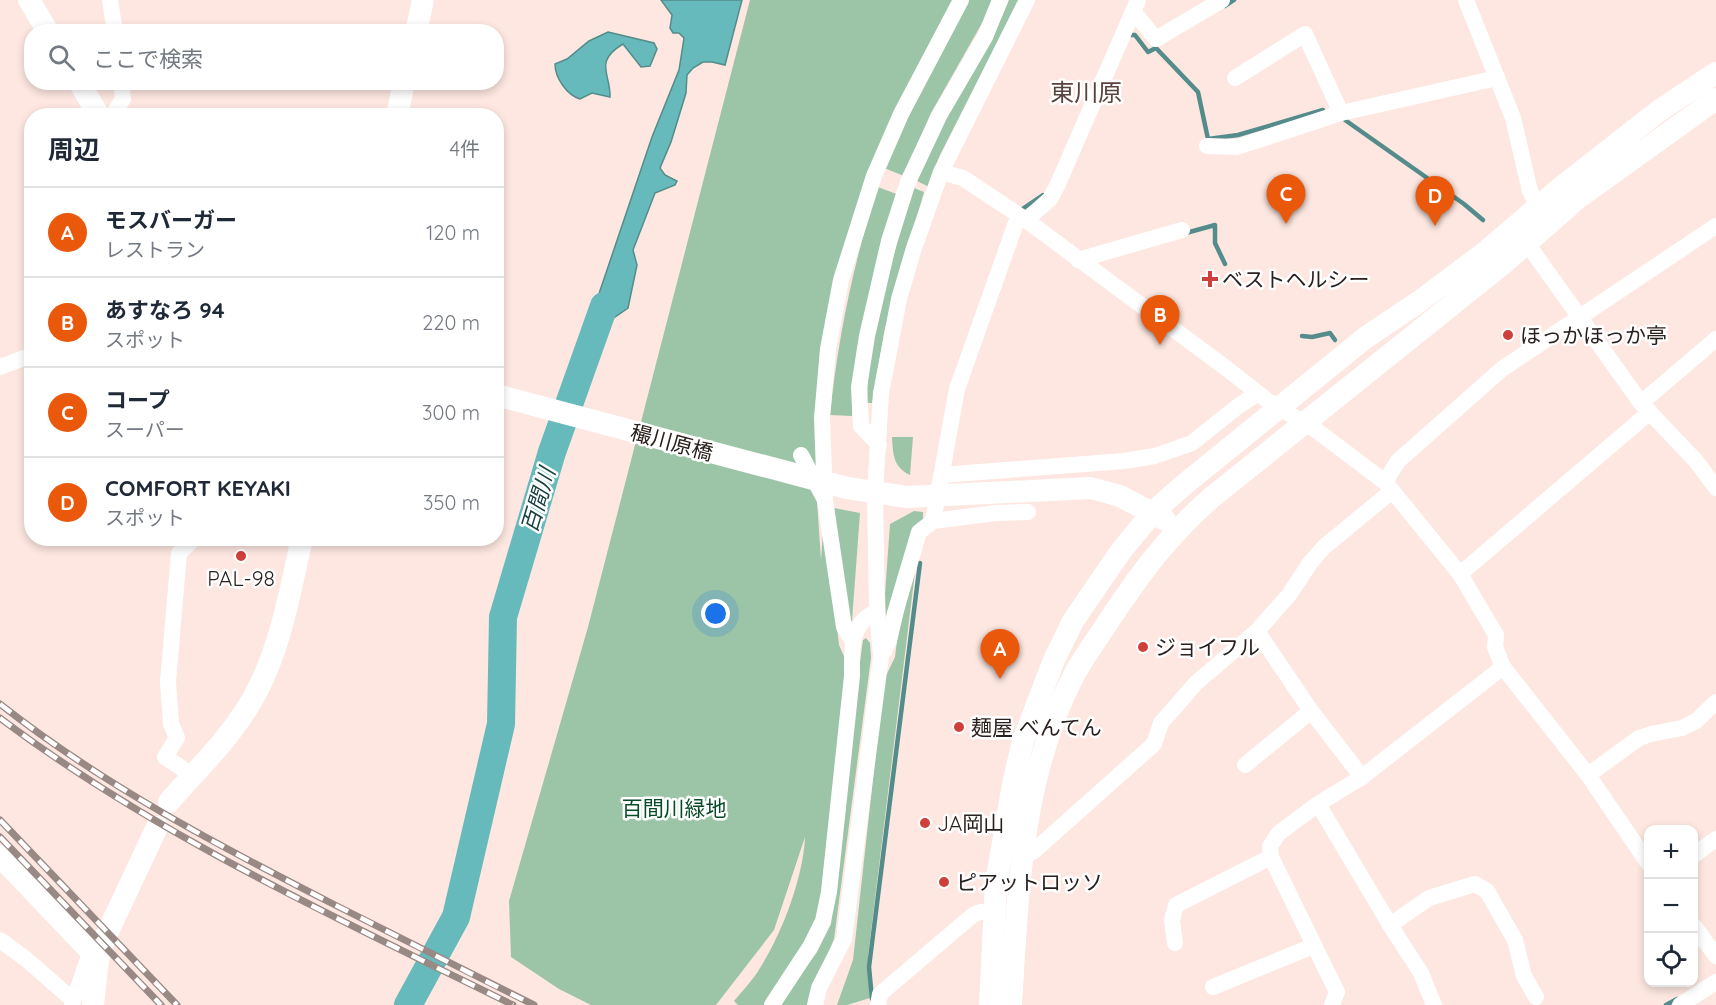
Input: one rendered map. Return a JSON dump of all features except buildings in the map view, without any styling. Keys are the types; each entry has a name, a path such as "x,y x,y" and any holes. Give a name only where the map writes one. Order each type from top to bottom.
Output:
{"street":[{"path":"29,0 43,24"},
{"path":"110,0 113,24"},
{"path":"418,24 423,0"},
{"path":"853,642 844,627 825,500 822,418 828,349 841,280 874,176 901,114 961,0"},
{"path":"879,445 861,426 859,387 867,336 889,241 908,182 934,125 985,37 1000,0"},
{"path":"815,1005 819,988 844,939 881,656 877,611 875,493 881,393 899,299 941,172 1027,0"},
{"path":"1136,5 1156,39 1222,0"},
{"path":"1466,0 1513,118 1530,191 1543,216"},
{"path":"933,521 957,389 1017,220 1050,199 1136,5"},
{"path":"1235,78 1305,34 1341,113"},
{"path":"1011,1005 1021,858 1034,785 1048,735 1076,673 1144,568 1178,528 1211,498 1304,423 1543,216 1660,110 1716,73"},
{"path":"1207,146 1237,147 1341,113 1497,78"},
{"path":"88,90 107,108"},
{"path":"117,108 123,99 122,90"},
{"path":"398,108 402,90"},
{"path":"1543,216 1588,191 1716,99"},
{"path":"941,172 963,178 1020,216 1278,408 1316,430 1389,487 1460,574 1496,634 1495,647 1503,667 1588,775 1644,857"},
{"path":"1021,858 1035,851 1154,744 1161,723 1196,683 1257,631 1289,595 1310,563 1324,547 1389,487 1398,461 1502,369 1716,226"},
{"path":"1078,260 1182,230"},
{"path":"1521,235 1645,407 1696,461 1716,488"},
{"path":"990,1005 996,883 1013,784 1028,727 1054,660 1082,606 1121,551 1153,512 1365,338 1521,235"},
{"path":"1460,574 1645,407 1716,339"},
{"path":"0,367 24,358"},
{"path":"941,475 1124,461 1155,456 1192,443 1258,393"},
{"name":"穝川原橋","path":"504,397 847,488 875,493 921,496 1091,488 1120,496 1153,512 1178,528"},
{"path":"801,455 825,500"},
{"path":"881,656 889,641 895,612 919,532 933,521 996,513 1028,512"},
{"path":"186,546 179,553 168,682 171,724 177,738 165,758 192,775"},
{"path":"169,802 229,734 260,686 280,631 296,546"},
{"path":"772,1005 810,947 823,921 829,892 852,676 853,642 860,623 866,616 877,611"},
{"path":"1257,631 1311,711 1362,777"},
{"path":"1332,1005 1337,992 1271,857 1270,846 1279,833 1318,804 1362,777 1503,667"},
{"path":"1588,775 1639,738 1682,728 1696,721 1716,702"},
{"path":"1245,765 1311,711"},
{"path":"1318,804 1421,973 1434,1005"},
{"path":"0,940 26,958 79,1003 95,954 105,938 158,827"},
{"path":"1698,852 1716,839"},
{"path":"0,856 95,954"},
{"path":"1175,944 1172,920 1176,905 1271,857"},
{"path":"1390,925 1429,898 1475,884 1487,891 1515,940 1524,975 1536,997"},
{"path":"878,1005 880,994 973,915 980,912 994,912"},
{"path":"1698,931 1716,956"},
{"path":"1213,987 1313,946"},
{"path":"1680,1005 1716,982"}],"green space":[{"name":"百間川緑地","path":"750,0 956,0 834,287 817,501 821,560 823,531 826,531 839,645 847,663 818,920 765,1005 738,1005 734,1001 751,981 768,954 790,905 800,870 805,837 774,930 716,1005 591,1005 559,989 511,957 509,901 588,627"},
{"path":"969,0 993,0 931,113 904,176 884,168 893,144"},
{"path":"1009,0 1019,0 940,155 929,187 917,181 949,111 990,39"},
{"path":"878,187 899,195 854,389 852,416 830,415 848,299"},
{"path":"914,188 924,192 885,328 872,403 867,403 868,375 877,321 890,267"},
{"path":"892,437 913,437 910,475 897,464"},
{"path":"834,508 860,513 852,621 849,621"},
{"path":"914,511 923,512 923,521 886,618 885,594 890,524"},
{"path":"916,564 868,956 870,998 847,1005 837,1005 853,960 884,680 895,657"},
{"path":"866,638 870,643 871,658 834,939 807,1005 779,1005 817,952 831,924 859,669 863,640"}],"water":[{"path":"661,0 742,0 725,65 703,62 687,75 686,93 671,142 660,168 665,175 677,181 675,185 655,193 633,250 637,265 628,308 605,324 596,345 585,335 652,137 679,70 684,38 679,33 673,33 670,28 672,15"},
{"path":"608,32 654,43 657,49 650,66 641,67 623,44 608,57 606,63 610,97 592,93 580,99 575,97 559,80 555,64 567,59 589,41"}],"waterway":[{"path":"1225,6 1234,0"},
{"path":"1128,35 1135,35 1148,52 1156,48 1198,92 1208,139 1238,135 1323,110"},
{"path":"1345,120 1464,204 1483,220"},
{"path":"1018,212 1043,195"},
{"path":"1186,233 1215,225 1215,243 1225,264"},
{"name":"百間川","path":"408,1005 456,917 501,724 503,617 552,452 604,306"},
{"path":"1302,336 1312,337 1330,333 1335,340"},
{"path":"872,999 869,967 920,563"},
{"path":"1666,1005 1677,999"}],"railway":[{"path":"0,704 79,761 205,837 534,1005"},
{"path":"0,718 60,761 185,838 315,907 513,1005"},
{"path":"0,820 177,1005"},
{"path":"0,837 161,1005"}],"place":[{"name":"コープ","path":"1286,224"},
{"name":"COMFORT KEYAKI","path":"1435,226"},
{"name":"ベストヘルシー","path":"1210,279"},
{"name":"ほっかほっか亭","path":"1508,335"},
{"name":"あすなろ 94","path":"1160,345"},
{"name":"PAL-98","path":"241,556"},
{"name":"ジョイフル","path":"1143,647"},
{"name":"モスバーガー","path":"1000,679"},
{"name":"麺屋 べんてん","path":"959,727"},
{"name":"JA岡山","path":"925,823"},
{"name":"ピアットロッソ","path":"944,882"}],"district":[{"name":"東川原","path":"1086,92"}]}
